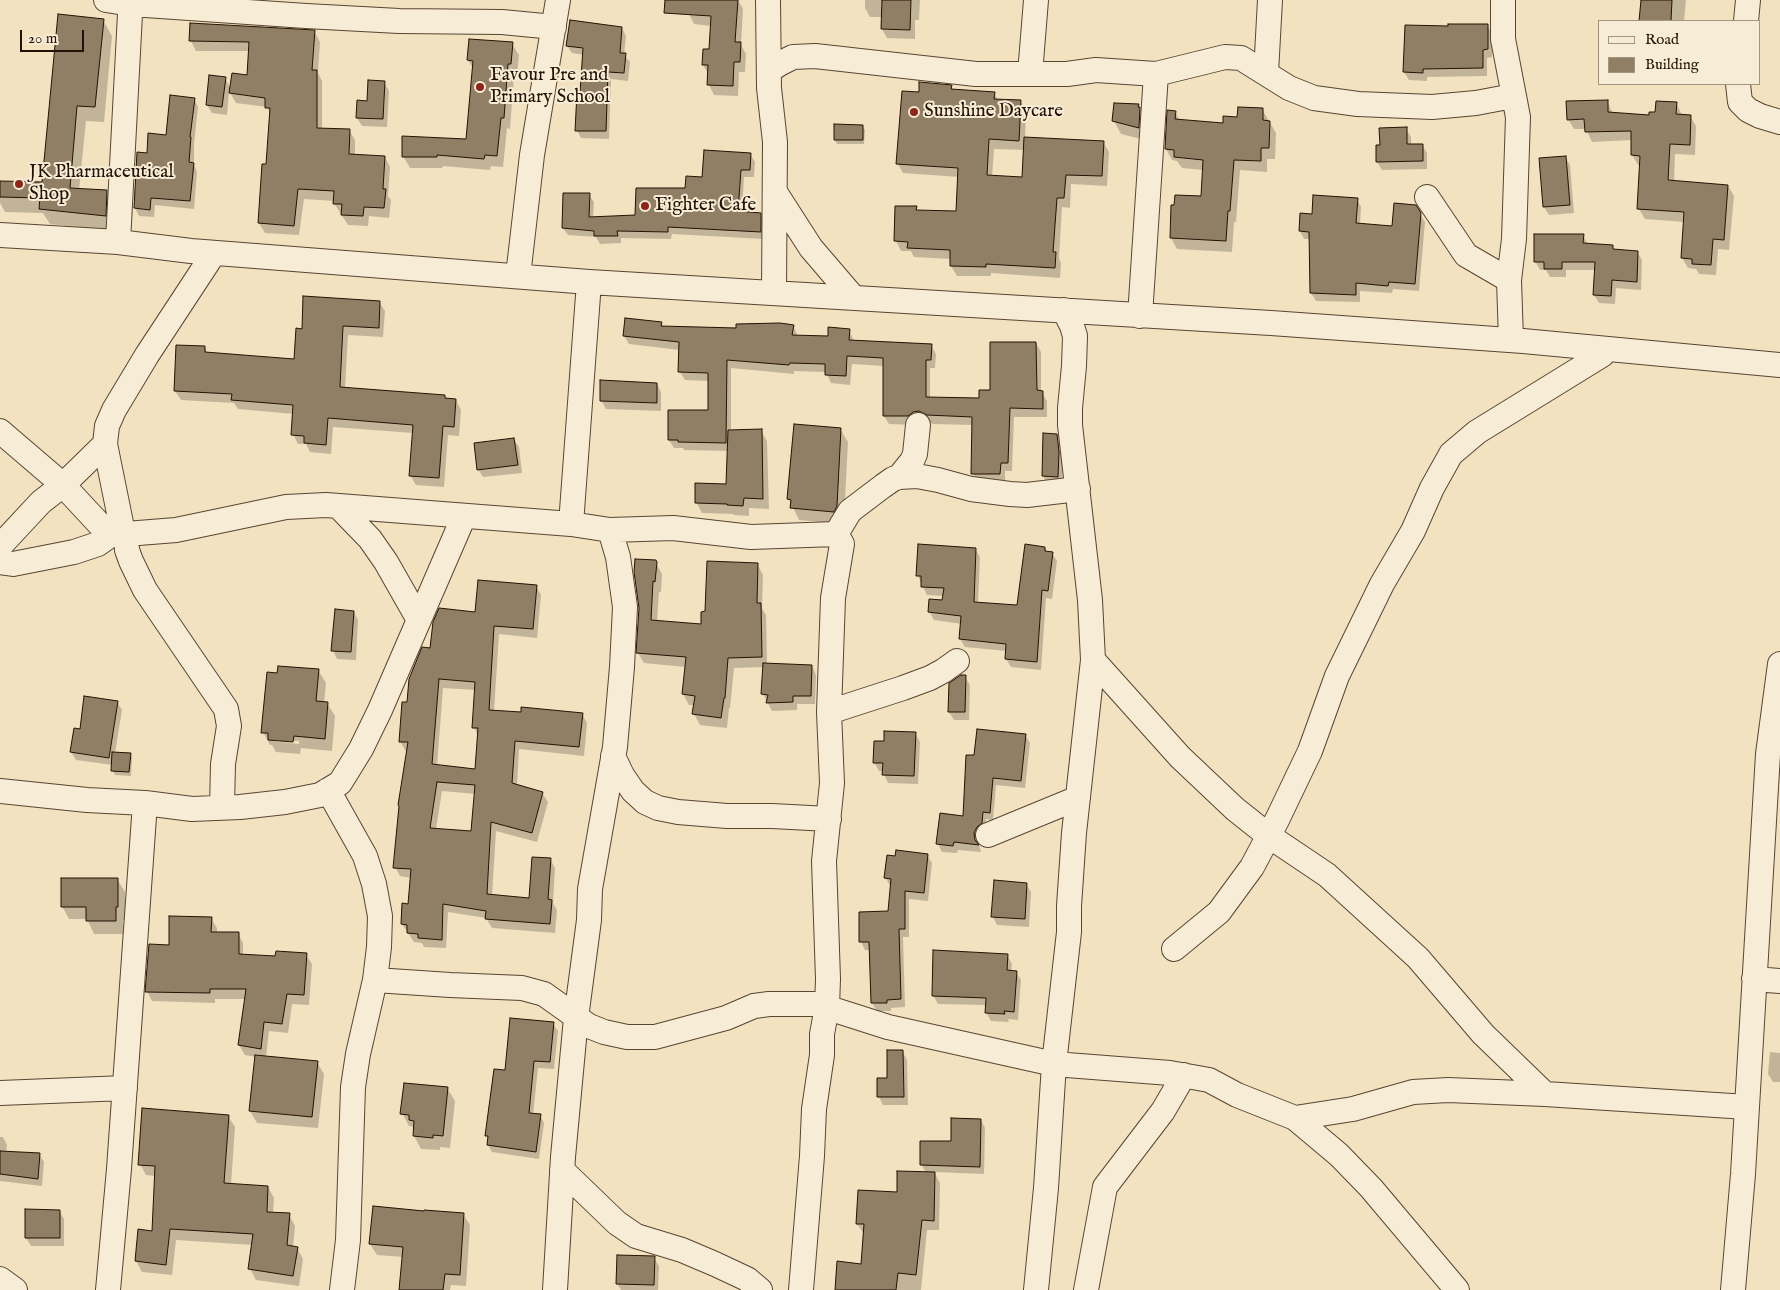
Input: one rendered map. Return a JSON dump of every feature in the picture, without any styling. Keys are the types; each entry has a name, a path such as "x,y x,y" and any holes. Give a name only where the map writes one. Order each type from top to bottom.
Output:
{"street":[{"path":"106,0 399,21 502,22 554,27"},
{"path":"518,276 532,155 558,0"},
{"path":"768,0 769,88 775,142 774,293"},
{"path":"1030,74 1036,0"},
{"path":"1266,72 1270,0"},
{"path":"1503,0 1503,39 1518,117 1514,239 1509,280 1511,340"},
{"path":"1746,20 1748,0"},
{"path":"118,242 130,2"},
{"path":"770,70 781,62 793,57 815,56 976,74 1067,74 1096,70 1156,74 1225,57 1241,58 1266,72 1288,88 1314,98 1358,104 1432,107 1476,103 1513,96"},
{"path":"1140,316 1156,74"},
{"path":"1738,85 1740,102 1748,110 1780,122"},
{"path":"776,192 811,248 853,297"},
{"path":"1427,197 1466,255 1509,280"},
{"path":"0,235 118,242 214,253 589,282 1271,323 1511,340 1780,365"},
{"path":"214,253 147,355 114,410 107,426 105,444 121,523 121,533 131,561 145,590 226,709 229,726 223,764 222,808"},
{"path":"571,524 589,282"},
{"path":"1036,1290 1046,1188 1054,1064 1069,932 1070,887 1078,798 1093,660 1090,600 1070,408 1075,336 1064,310"},
{"path":"1174,949 1219,912 1252,867 1310,751 1337,676 1382,584 1413,532 1432,488 1451,454 1477,432 1602,355"},
{"path":"899,476 915,454 918,425"},
{"path":"0,431 63,485 102,527 121,533 176,530 286,507 338,506 571,524 610,530 674,528 751,537 836,534"},
{"path":"0,546 41,502 63,485 105,444"},
{"path":"836,534 850,512 893,478 899,476 924,477 989,492 1010,494 1027,495 1078,489"},
{"path":"338,506 370,539 386,562 419,620"},
{"path":"0,791 192,809 285,802 320,795 340,783 361,749 464,516"},
{"path":"555,1290 562,1170 576,1018 589,920 590,889 613,756 622,666 625,606 618,557 610,530"},
{"path":"0,562 13,564 74,552 98,544 121,533"},
{"path":"800,1290 812,1156 814,1109 822,1054 822,1034 827,1007 828,979 824,861 832,782 829,712 833,598 842,544 836,534"},
{"path":"1093,660 1180,757 1235,809 1269,836 1327,875 1418,958 1483,1034 1545,1094"},
{"path":"829,712 930,678 944,671 957,661"},
{"path":"1733,1290 1747,1107 1768,754 1780,664"},
{"path":"613,756 622,775 633,791 645,802 658,808 678,812 727,816 829,818"},
{"path":"328,790 365,856 374,884 380,916 379,947 374,980 353,1087 348,1240 342,1290"},
{"path":"988,835 1078,798"},
{"path":"108,1290 125,1088 144,803"},
{"path":"1754,979 1780,981"},
{"path":"374,980 522,988 544,994 589,1026 604,1032 627,1037 656,1037 726,1018 754,1006 769,1004 816,1004 888,1028 1054,1064 1184,1075 1209,1080 1237,1095 1295,1118 1339,1156 1371,1188 1457,1290"},
{"path":"1086,1290 1106,1187 1130,1152 1163,1111 1184,1075"},
{"path":"0,1093 125,1088"},
{"path":"1295,1118 1352,1109 1413,1092 1448,1090 1545,1094 1747,1107"},
{"path":"562,1170 617,1223 636,1236 682,1250 715,1264 747,1280 760,1290"},
{"path":"0,1279 15,1290"}],"building":[{"path":"665,0 738,0 735,42 741,42 740,62 734,62 733,86 707,85 708,65 702,65 703,49 709,49 711,16 664,13"},
{"path":"882,0 911,0 910,30 881,29"},
{"path":"1641,0 1672,0 1671,20 1639,20"},
{"path":"58,14 104,19 95,107 77,106 70,188 107,190 106,216 39,209 40,198 0,197 0,181 42,182"},
{"path":"570,20 622,27 620,53 626,53 624,73 608,72 606,131 575,131 577,92 580,92 583,48 566,46"},
{"path":"190,23 315,30 312,70 317,70 317,128 350,129 349,154 385,156 383,189 386,189 384,208 364,207 363,216 341,215 342,204 333,204 334,191 298,189 294,226 258,223 262,164 266,164 270,108 265,108 265,98 229,93 232,73 247,75 249,42 189,41"},
{"path":"1448,24 1488,24 1488,49 1483,50 1483,68 1423,69 1423,73 1403,72 1405,25 1448,26"},
{"path":"469,39 513,42 511,64 508,64 504,118 501,118 497,156 485,155 484,159 437,155 437,157 402,157 402,136 466,139 473,61 467,60"},
{"path":"209,75 226,77 222,107 206,105"},
{"path":"368,80 385,81 383,119 356,118 357,100 367,101"},
{"path":"919,82 952,85 951,89 995,92 994,99 1021,100 1019,141 989,139 987,175 1022,177 1024,137 1104,141 1102,176 1066,175 1064,198 1057,198 1053,252 1056,252 1055,268 986,264 986,267 950,266 950,250 907,248 908,242 894,241 895,206 917,206 916,210 956,211 958,168 896,164 902,91 919,92"},
{"path":"170,95 195,98 190,137 189,162 194,163 190,201 151,198 150,210 134,208 137,152 147,153 148,133 166,135"},
{"path":"1608,100 1608,112 1649,115 1649,112 1655,112 1656,101 1677,102 1676,114 1691,115 1690,145 1670,144 1668,180 1728,185 1724,240 1713,239 1711,265 1692,264 1692,259 1681,258 1684,212 1637,209 1640,156 1631,155 1631,131 1585,132 1584,119 1567,120 1566,101"},
{"path":"1114,103 1139,104 1139,128 1112,121"},
{"path":"1238,107 1263,108 1263,120 1270,121 1269,148 1261,148 1261,161 1234,160 1226,241 1170,238 1171,205 1174,205 1175,195 1201,196 1203,160 1174,157 1174,150 1165,149 1167,110 1176,111 1175,119 1223,123 1223,116 1237,117"},
{"path":"834,124 863,125 863,140 834,140"},
{"path":"1407,127 1407,144 1423,144 1423,161 1376,162 1376,145 1380,145 1379,128"},
{"path":"704,150 751,153 750,170 741,170 738,211 761,213 761,232 668,227 668,232 617,231 618,236 594,236 594,231 562,228 563,193 590,193 589,217 635,215 636,188 685,188 686,176 702,177"},
{"path":"1566,156 1570,205 1543,207 1539,158"},
{"path":"1313,195 1358,198 1356,223 1392,226 1394,203 1416,205 1421,213 1415,284 1389,282 1388,286 1356,283 1356,295 1310,293 1309,232 1299,231 1300,213 1312,214"},
{"path":"1534,234 1584,234 1583,243 1613,245 1613,249 1638,251 1637,282 1612,280 1611,296 1593,295 1595,262 1562,262 1562,269 1544,269 1544,262 1534,262"},
{"path":"303,296 380,301 379,328 343,326 340,387 445,395 445,398 456,399 454,427 443,426 439,478 409,476 413,425 328,418 326,445 304,443 304,436 291,435 293,405 231,400 232,394 174,391 176,345 205,346 205,352 294,359 296,328 302,329"},
{"path":"625,318 662,322 661,326 736,328 736,324 780,323 794,325 792,335 828,336 828,327 850,329 849,340 932,344 931,360 926,360 926,397 979,398 979,390 990,390 990,342 1036,342 1037,390 1043,391 1043,409 1010,408 1008,463 1001,463 1000,474 971,474 972,417 927,415 919,411 913,412 908,416 883,416 883,358 847,356 846,376 825,375 825,364 790,363 789,365 727,360 726,443 668,440 668,410 708,410 708,373 678,372 679,342 623,336"},
{"path":"600,380 657,383 657,403 600,401"},
{"path":"794,424 841,428 837,506 834,512 790,508 791,500 787,499"},
{"path":"762,429 763,499 744,498 743,506 695,503 695,483 726,484 728,430"},
{"path":"1043,433 1057,434 1059,452 1058,477 1042,476"},
{"path":"514,438 518,465 477,470 474,443"},
{"path":"918,544 976,548 974,602 1017,605 1025,544 1045,547 1045,551 1053,552 1048,591 1042,590 1037,662 1005,659 1006,644 959,639 961,616 928,612 929,599 942,600 944,588 921,587 921,576 916,576"},
{"path":"635,559 656,560 657,562 655,582 653,581 651,620 701,624 701,612 705,611 707,561 758,563 757,603 761,603 762,657 728,658 725,698 721,718 692,714 695,696 682,694 686,657 636,653 639,608 634,572"},
{"path":"478,580 537,585 533,629 494,626 489,710 521,712 521,707 583,713 579,747 515,741 512,783 543,792 532,833 491,822 487,894 529,898 532,857 551,858 548,899 552,900 550,924 485,919 486,911 443,904 442,940 418,938 418,934 407,933 407,925 401,924 402,903 408,904 411,869 393,868 398,805 408,742 399,742 402,702 407,702 409,679 422,647 430,648 433,622 439,608 475,612","holes":["439,679 475,682 472,728 478,728 475,769 432,764","437,782 475,785 471,831 430,828"]},
{"path":"335,609 354,611 351,652 331,651"},
{"path":"763,663 812,665 811,696 793,696 793,702 766,703 768,695 761,694"},
{"path":"278,666 319,669 316,701 328,702 325,739 294,736 293,742 268,740 268,733 261,733 267,672 277,673"},
{"path":"961,675 966,675 965,712 948,712 949,683"},
{"path":"84,696 118,701 109,758 70,752 74,728 80,729"},
{"path":"977,729 1026,734 1021,781 993,778 990,813 983,812 982,823 974,833 975,840 979,845 954,842 953,846 936,844 940,813 963,816 966,755 974,755"},
{"path":"884,731 916,732 914,776 882,775 883,763 873,763 874,741 884,741"},
{"path":"112,752 131,753 129,772 111,771"},
{"path":"896,850 928,854 924,893 905,891 905,929 899,929 901,999 887,1000 887,1003 871,1003 869,942 859,942 859,912 888,911 891,879 884,878 887,855 895,856"},
{"path":"61,878 118,878 116,921 86,921 86,907 61,907"},
{"path":"994,880 1027,883 1025,919 991,917"},
{"path":"169,916 212,917 211,932 239,932 239,954 275,956 276,951 307,953 304,995 287,994 282,1024 264,1022 261,1049 238,1045 246,989 210,989 210,993 145,992 149,944 169,945"},
{"path":"933,950 1008,954 1007,970 1017,971 1014,1012 1004,1011 1005,1014 985,1013 986,998 932,996"},
{"path":"510,1018 554,1022 550,1062 534,1061 529,1113 541,1114 536,1152 487,1145 488,1136 485,1136 494,1069 505,1070"},
{"path":"887,1050 903,1050 904,1097 877,1097 877,1078 887,1078"},
{"path":"255,1055 318,1061 312,1117 249,1111"},
{"path":"404,1083 448,1087 443,1136 433,1135 433,1138 413,1136 414,1121 409,1120 409,1115 400,1114"},
{"path":"142,1108 229,1115 224,1183 268,1186 267,1212 290,1213 287,1245 298,1247 293,1276 248,1269 253,1234 170,1229 166,1265 135,1261 138,1229 152,1231 155,1166 138,1165"},
{"path":"951,1118 981,1119 980,1167 920,1165 920,1141 951,1141"},
{"path":"0,1151 40,1153 38,1179 0,1174"},
{"path":"897,1171 935,1172 934,1221 922,1220 916,1275 898,1273 896,1290 835,1290 837,1261 861,1264 864,1224 856,1224 858,1190 897,1192"},
{"path":"373,1206 464,1213 460,1275 445,1274 443,1290 399,1290 403,1247 369,1244"},
{"path":"25,1209 60,1210 60,1238 25,1238"},
{"path":"617,1255 655,1256 654,1285 616,1284"}],"place":[{"name":"Favour Pre and Primary School","path":"480,87"},
{"name":"Sunshine Daycare","path":"914,112"},
{"name":"JK Pharmaceutical Shop","path":"19,184"},
{"name":"Fighter Cafe","path":"645,206"}]}
